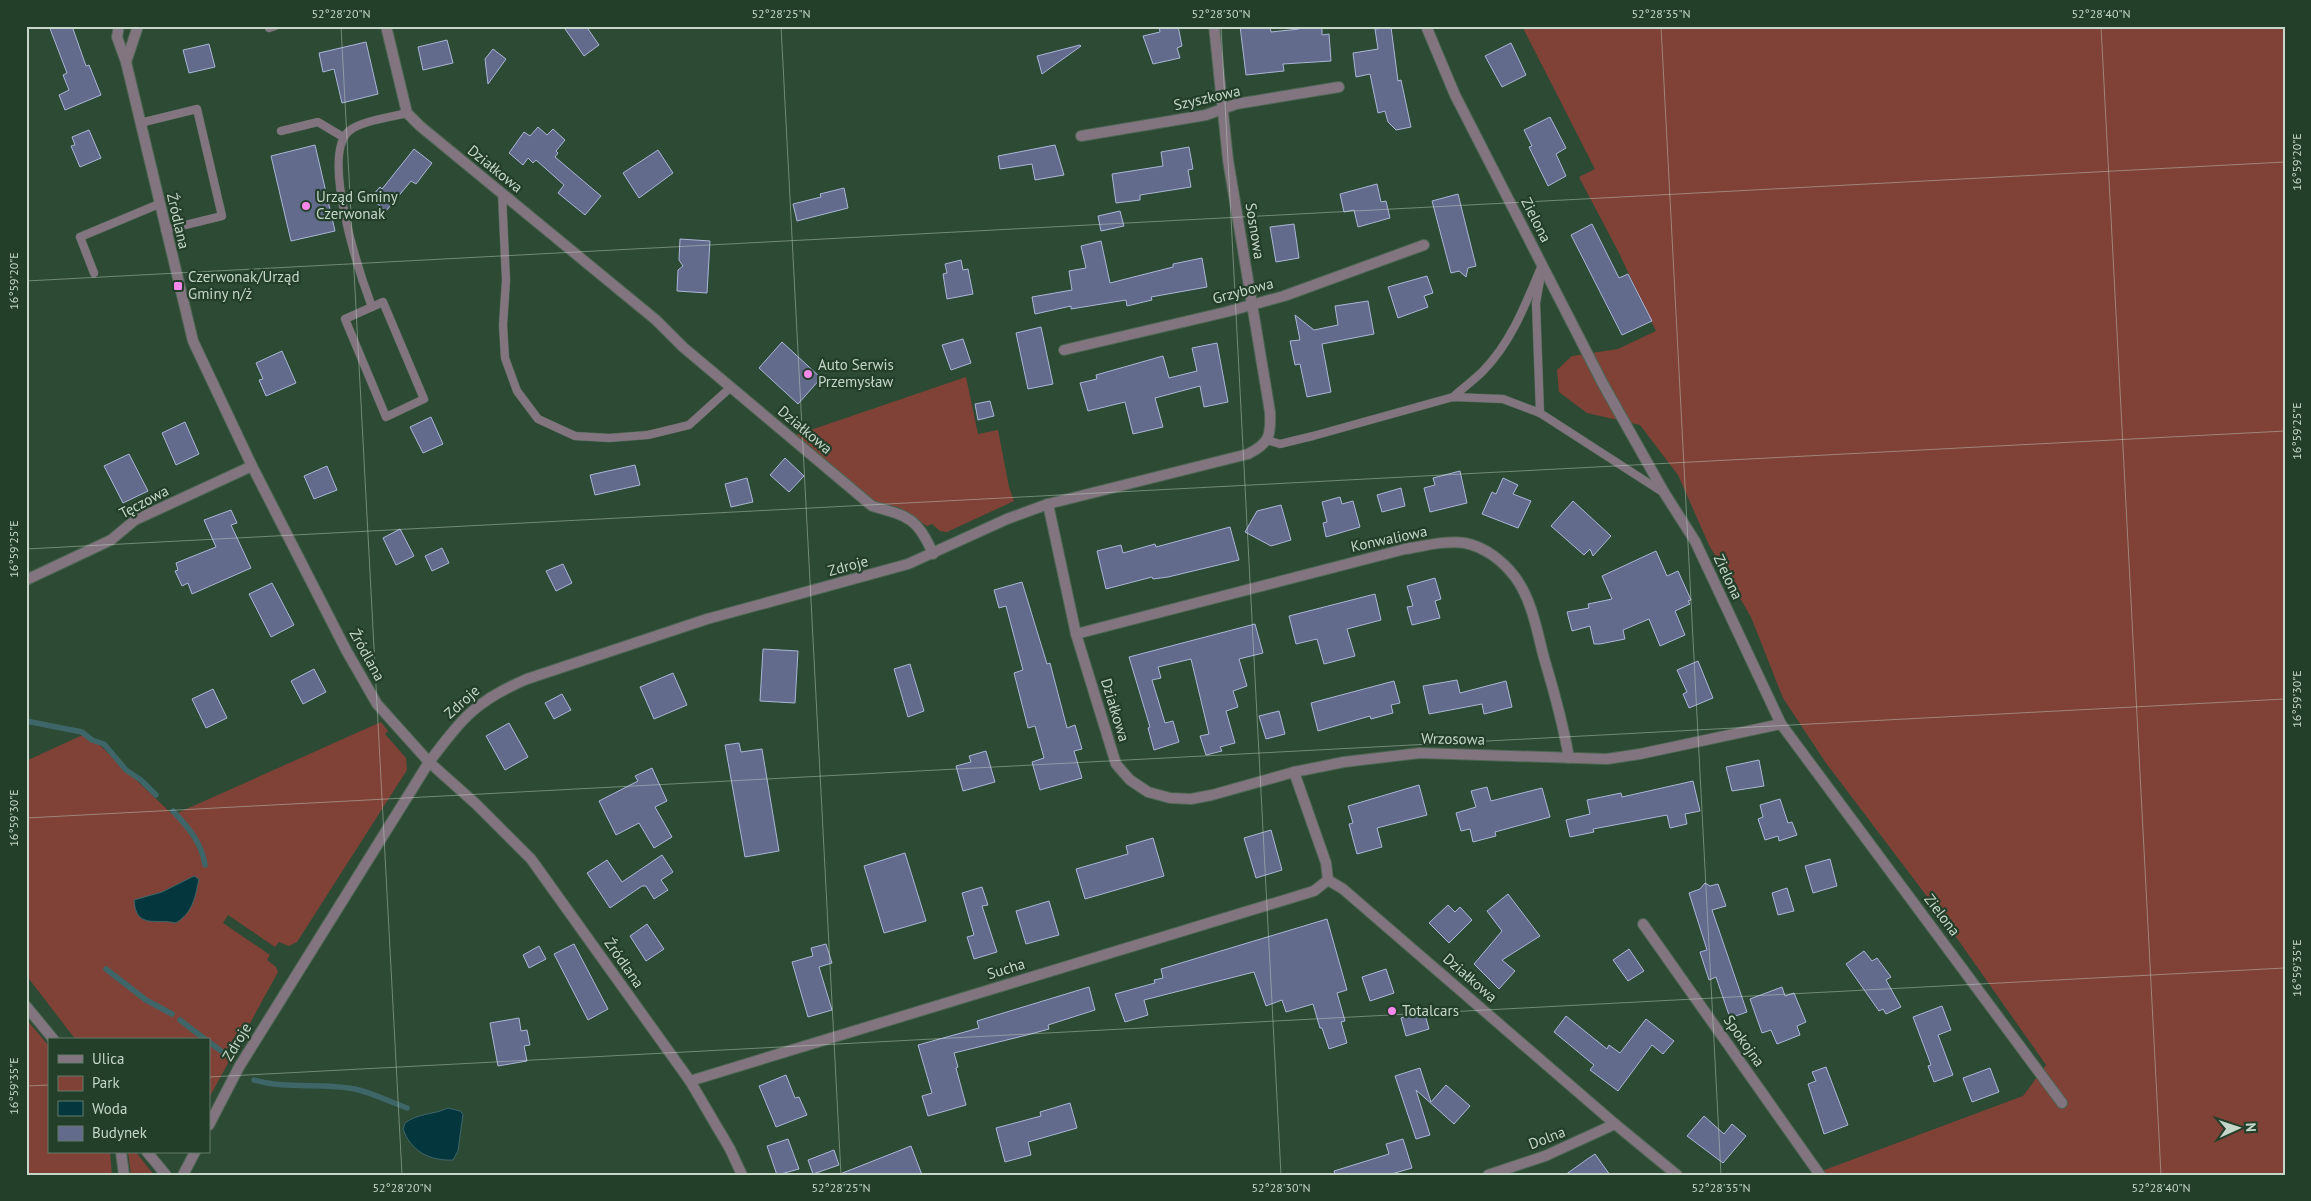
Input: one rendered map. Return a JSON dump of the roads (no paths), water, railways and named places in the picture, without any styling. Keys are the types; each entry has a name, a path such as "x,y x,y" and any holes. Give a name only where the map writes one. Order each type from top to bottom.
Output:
{"street":[{"name":"Źródlana","path":"119,26 117,37 126,62 193,341 252,466 346,650 377,704 429,762 476,804 531,858 690,1081 730,1149 742,1175"},
{"path":"126,62 138,26"},
{"path":"386,26 407,113"},
{"name":"Sosnowa","path":"1214,26 1221,108 1251,304 1270,412 1270,430 1267,440"},
{"name":"Zielona","path":"1426,26 1455,95 1603,384 1665,494 1695,541 1781,724 2062,1103"},
{"name":"Szyszkowa","path":"1081,136 1206,115 1221,108 1339,87"},
{"name":"Działkowa","path":"407,113 420,126 656,320 683,347 872,506 909,518 917,524 925,534 933,554"},
{"name":"Grzybowa","path":"1064,350 1284,296 1424,245"},
{"path":"933,554 1007,519 1048,504 1248,454 1260,448 1267,440"},
{"name":"Tęczowa","path":"26,580 111,540 136,520 252,466"},
{"name":"Działkowa","path":"1048,504 1076,634 1116,764 1130,780"},
{"name":"Konwaliowa","path":"1076,634 1405,549 1426,545 1465,543 1481,549 1500,561 1516,577 1524,592 1536,626 1562,723 1569,758"},
{"name":"Zdroje","path":"210,1124 239,1067 429,762 461,720 481,703 501,690 527,679 707,619 876,574 933,554"},
{"name":"Wrzosowa","path":"1130,780 1148,792 1170,798 1191,799 1294,772 1344,762 1420,753 1607,759 1640,754 1781,724"},
{"path":"1294,772 1326,863 1328,880"},
{"name":"Działkowa","path":"1328,880 1344,889 1614,1124 1677,1175"},
{"name":"Sucha","path":"690,1081 1305,894 1314,891 1328,880"},
{"name":"Spokojna","path":"1643,924 1820,1175"},
{"path":"26,1006 52,1038"},
{"name":"Dolna","path":"1488,1175 1545,1156 1614,1124"},
{"path":"121,1154 124,1175"},
{"path":"150,1154 166,1175"},
{"path":"183,1175 194,1154"}],"lane":[{"path":"140,123 198,109 222,216 165,230"},
{"path":"372,307 360,277 338,183 338,148 343,137 350,130 360,125 407,113"},
{"path":"281,131 318,122 343,137"},
{"path":"502,194 506,280 503,325 505,358 517,391 538,419 575,436 609,438 648,435 689,425 731,387"},
{"path":"94,273 80,237 159,204"},
{"path":"1453,397 1483,370 1507,341 1521,316 1542,265"},
{"path":"1540,413 1536,303 1542,265"},
{"path":"383,302 424,399 386,417 345,319 372,307 383,302"},
{"path":"1267,440 1280,444 1453,397 1503,399 1540,413 1665,494"}],"water":[{"path":"194,876 199,879 196,892 190,909 182,919 176,923 148,921 139,916 134,900 162,892"},
{"path":"448,1108 460,1111 463,1114 458,1151 453,1160 436,1159 416,1149 406,1137 403,1129 405,1123 410,1120"}],"waterway":[{"path":"26,721 82,732 92,740 104,744 126,770 141,780 156,795"},
{"path":"173,811 198,842 205,865"},
{"path":"106,969 146,1000 172,1014"},
{"path":"180,1020 203,1038"},
{"path":"210,1043 221,1051"},
{"path":"254,1080 279,1085 330,1086 355,1089 407,1108"}],"place":[{"name":"Urząd Gminy Czerwonak","path":"306,206"},
{"name":"Czerwonak/Urząd Gminy n/ż","path":"178,286"},
{"name":"Auto Serwis Przemysław","path":"808,374"},
{"name":"Totalcars","path":"1392,1011"}]}
